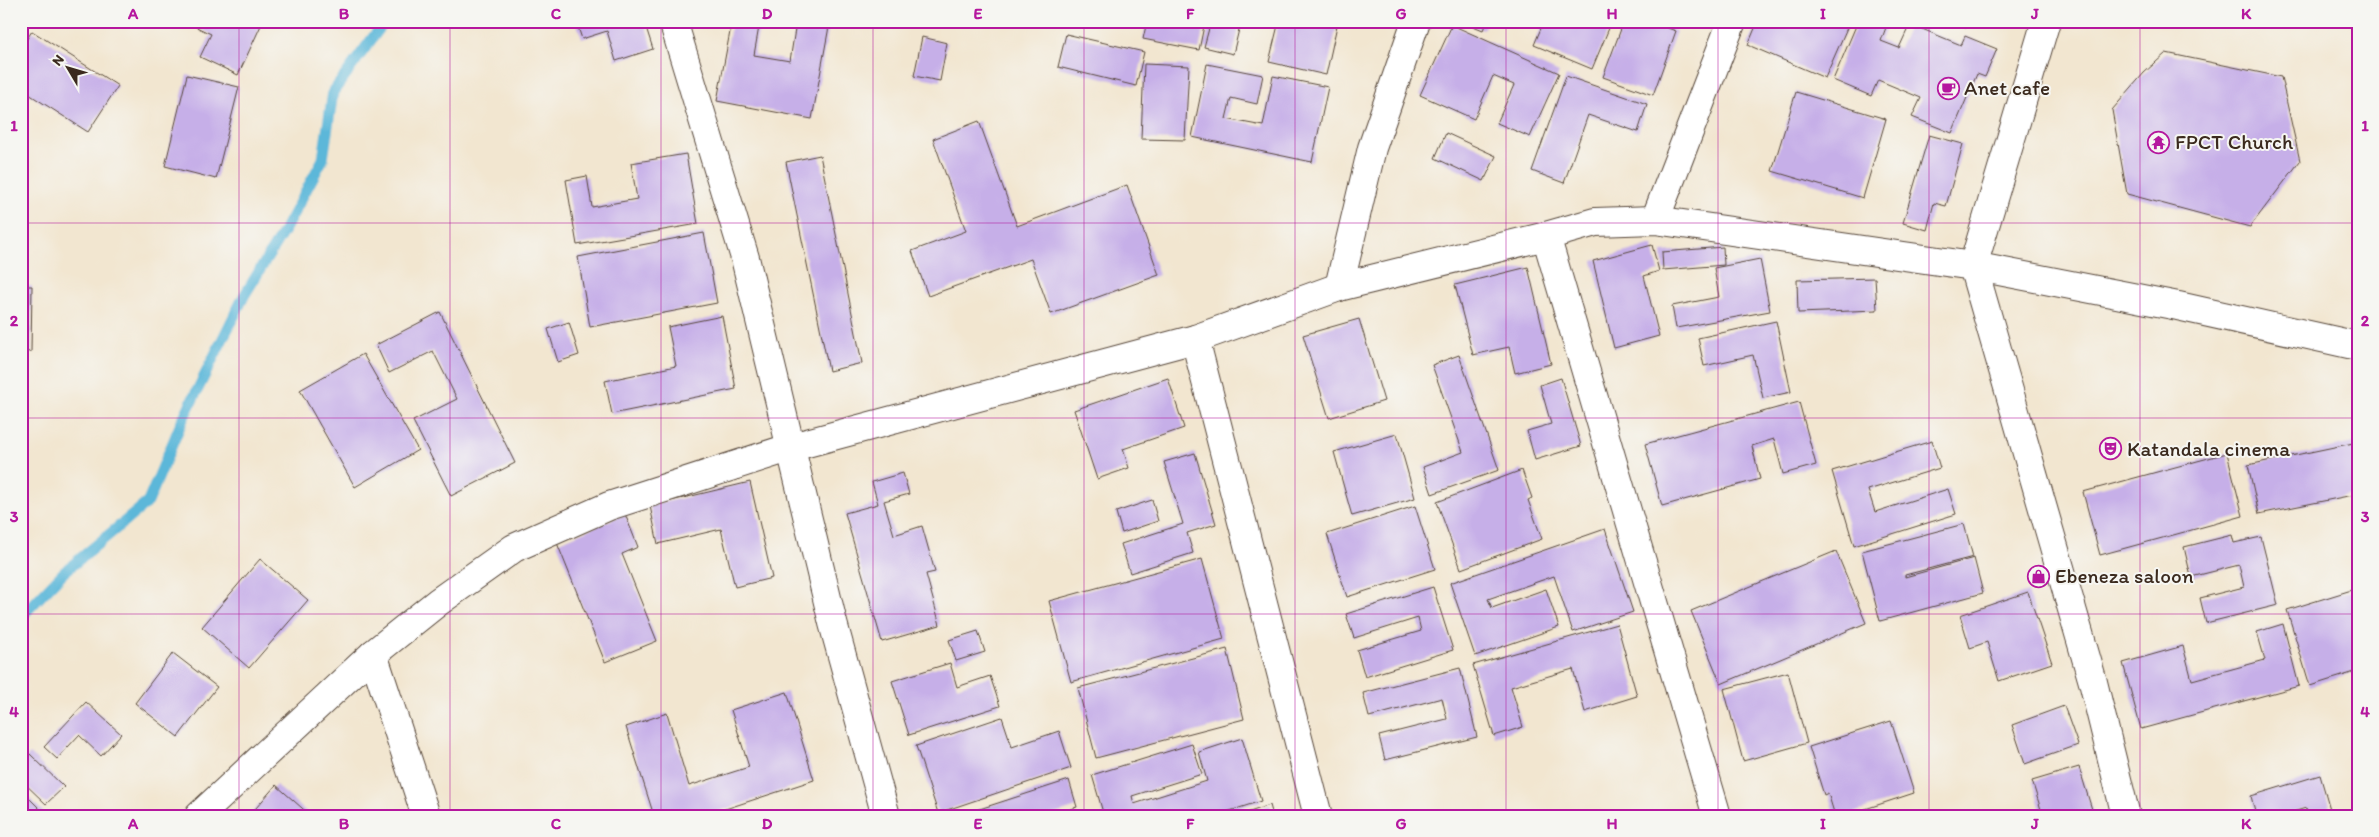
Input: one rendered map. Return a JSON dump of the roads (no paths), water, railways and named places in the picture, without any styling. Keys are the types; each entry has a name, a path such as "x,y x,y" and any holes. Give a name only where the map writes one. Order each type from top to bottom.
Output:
{"street":[{"path":"673,21 744,258 792,447 833,623 886,816"},
{"path":"1339,287 1372,148 1416,21"},
{"path":"1655,220 1732,21"},
{"path":"2046,21 1974,266 2090,672 2126,816"},
{"path":"199,816 373,654 438,602 514,548 609,506 792,447 1195,339 1339,287 1596,222 1655,220 1974,266 2178,306 2358,346"},
{"path":"1546,236 1717,816"},
{"path":"1195,339 1318,816"},
{"path":"373,654 426,816"}],"waterway":[{"path":"21,617 63,573 148,502 182,421 244,296 285,229 323,159 333,92 385,21"}],"place":[{"name":"Anet cafe","path":"1948,88"},
{"name":"FPCT Church","path":"2159,142"},
{"name":"Katandala cinema","path":"2111,449"},
{"name":"Ebeneza saloon","path":"2039,576"}]}
